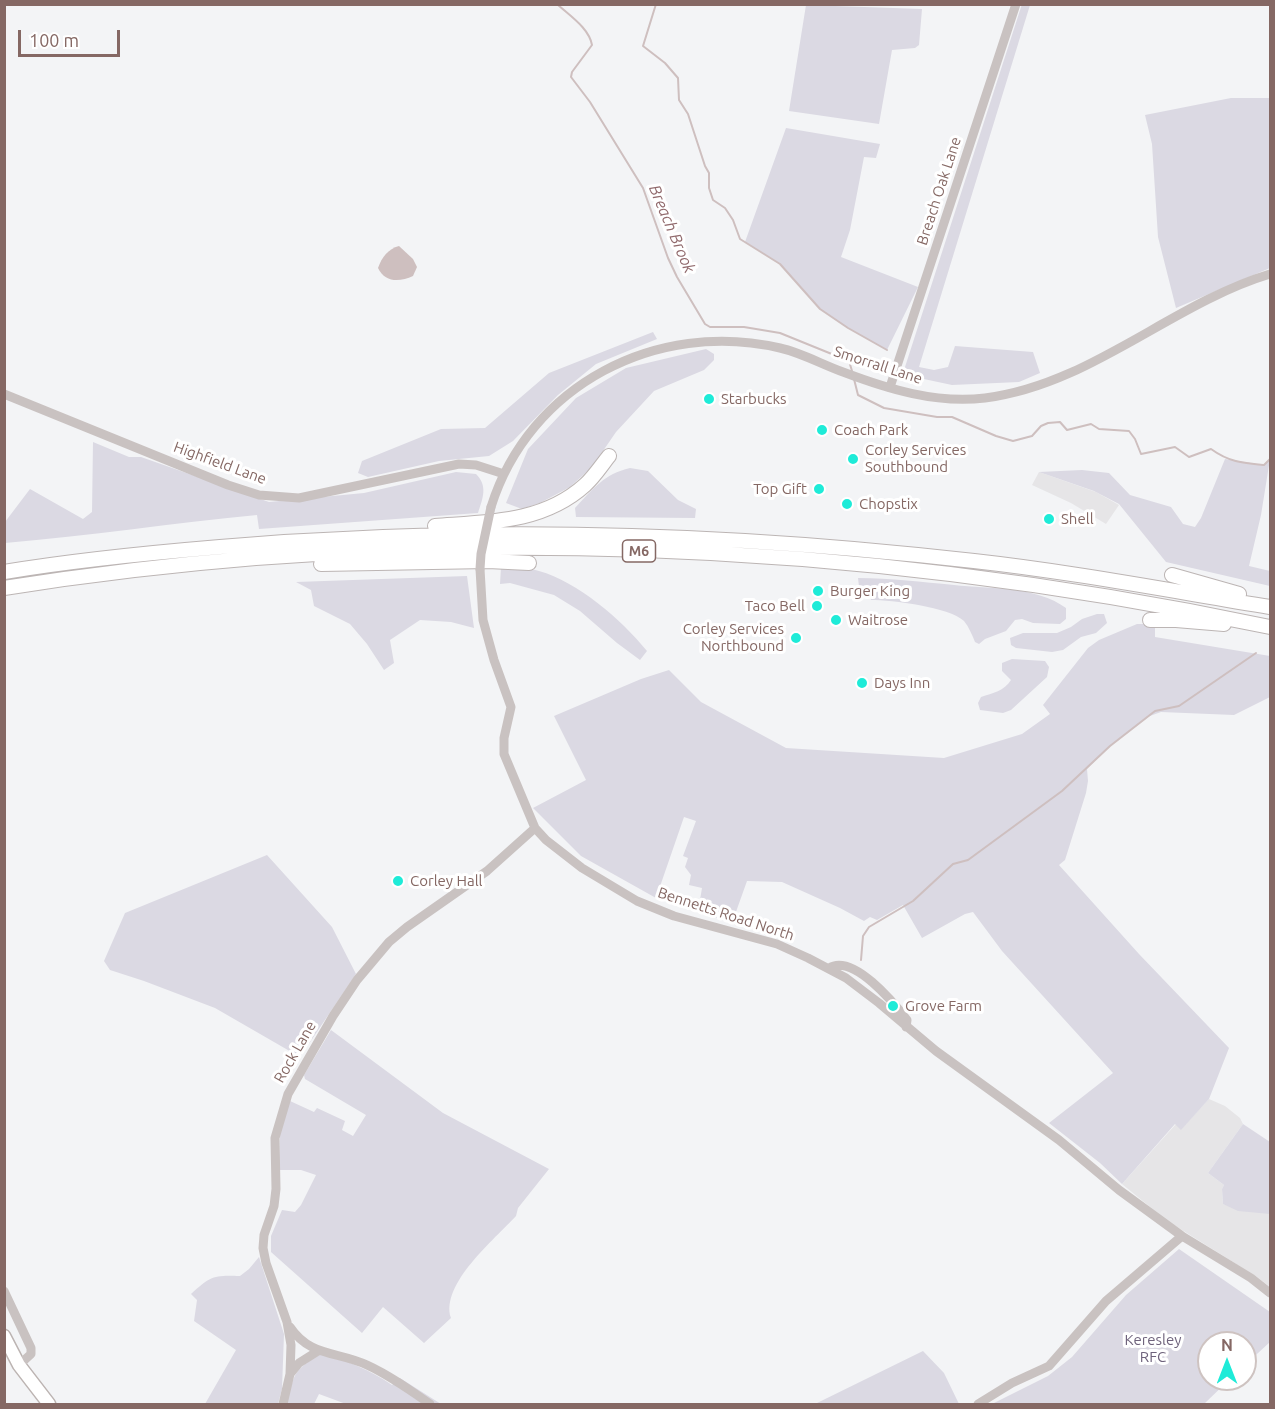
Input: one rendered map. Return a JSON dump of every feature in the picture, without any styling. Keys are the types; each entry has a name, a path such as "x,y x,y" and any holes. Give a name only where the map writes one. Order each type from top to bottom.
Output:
{"highway":[{"path":"298,540 387,529 505,521 528,516 560,504 586,484 609,456"},
{"name":"M6","path":"4,572 183,550 298,540 403,535 519,533 731,538 975,561 1270,605"},
{"name":"M6","path":"4,588 88,576 239,560 406,550 673,551 825,561 974,576 1084,591 1191,610 1270,628"},
{"path":"88,576 350,563 488,561 529,563"},
{"path":"1172,575 1270,605"},
{"path":"1150,620 1270,628"}],"main road":[{"path":"4,1336 19,1365 50,1404"}],"street":[{"name":"Breach Oak Lane","path":"890,387 1016,4"},
{"name":"Smorrall Lane","path":"504,474 527,436 558,402 598,373 633,357 688,342 746,341 791,351 848,374 932,398 984,398 1018,392 1071,372 1219,294 1270,274"},
{"name":"Highfield Lane","path":"4,394 228,485 259,495 299,498 459,464 476,465 504,474"},
{"name":"Bennetts Road North","path":"504,474 491,507 481,554 483,620 494,660 511,706 504,738 504,754 535,828 546,840 582,868 637,901 674,916 777,944 829,968 861,989 936,1051 1043,1127 1119,1190 1182,1236 1251,1278 1270,1293"},
{"name":"Rock Lane","path":"283,1404 291,1358 287,1322 263,1248 264,1235 274,1206 276,1189 274,1138 288,1094 333,1016 357,980 389,942 487,871 535,828"},
{"path":"978,1404 1012,1383 1049,1366 1106,1301 1182,1236"},
{"path":"4,1291 31,1348 31,1354 19,1365"},
{"path":"287,1322 296,1336 318,1351 343,1355 380,1371 430,1404"},
{"path":"290,1374 299,1363 318,1351"}],"shaded area":[{"path":"399,246 413,259 417,267 413,276 393,280 381,273 378,268 386,254"},
{"path":"1039,472 1096,492 1119,505 1106,524 1071,503 1032,485"},
{"path":"1209,1099 1225,1106 1240,1118 1243,1124 1208,1173 1224,1185 1223,1204 1270,1213 1270,1287 1166,1220 1122,1184 1176,1124 1181,1129"}],"green space":[{"path":"1022,4 1030,5 919,367 934,370 948,367 955,346 1033,352 1040,373 1019,382 952,385 905,375 905,367"},
{"path":"806,5 922,9 919,45 915,48 892,50 879,124 789,111"},
{"path":"1231,98 1270,98 1270,268 1176,308 1158,237 1152,144 1145,115"},
{"path":"786,128 880,144 876,158 864,157 850,230 841,257 918,287 887,350 820,309 780,264 745,242"},
{"path":"653,332 657,339 596,364 558,395 513,441 489,456 439,461 368,477 358,473 362,461 441,429 485,428 549,373"},
{"path":"706,349 714,354 714,360 704,370 654,391 616,432 592,467 570,487 540,503 522,509 506,503 528,449 576,398 626,368"},
{"path":"93,442 129,457 141,457 269,502 364,493 456,472 476,474 482,483 483,497 478,513 259,529 257,515 5,543 5,522 30,489 83,519 92,512"},
{"path":"1225,459 1264,465 1270,459 1261,515 1249,566 1270,571 1270,586 1166,562 1119,504 1094,491 1039,472 1082,470 1109,473 1130,495 1171,507 1183,524 1195,527 1201,518"},
{"path":"630,468 648,471 678,500 696,509 695,518 576,517 575,508 593,489 613,474"},
{"path":"501,567 534,570 554,576 569,584 612,615 647,651 640,660 580,611 554,595 510,583 500,584"},
{"path":"467,576 474,628 451,622 420,620 390,640 394,663 384,670 350,624 314,606 311,590 296,582"},
{"path":"858,578 906,580 1027,592 1054,601 1066,608 1066,619 1060,624 1015,620 1006,631 985,639 979,644 975,642 964,621 957,616 934,608 871,600 870,597 860,595"},
{"path":"1104,614 1107,623 1096,633 1081,637 1063,650 1052,652 1016,648 1011,645 1010,638 1023,633 1057,633 1082,619"},
{"path":"1137,624 1148,624 1155,627 1155,637 1270,656 1270,697 1234,715 1161,712 1147,717 1110,746 1087,769 1086,793 1065,860 1059,865 1139,954 1229,1048 1209,1099 1181,1130 1175,1124 1122,1184 1100,1163 1049,1123 1113,1073 1002,951 973,912 965,914 922,938 903,905 877,920 870,917 864,921 782,882 747,881 732,923 698,912 702,888 689,885 691,875 685,867 688,858 683,856 696,821 684,817 656,898 581,856 533,808 586,780 554,716 641,679 669,670 701,702 786,748 944,758 1022,734 1050,714 1043,705 1088,648 1099,640"},
{"path":"1012,659 1045,661 1049,667 1047,677 1011,710 1003,713 980,710 978,703 981,697 1002,689 1011,680 1002,671 1002,663"},
{"path":"267,855 332,927 356,974 300,1057 215,1008 110,970 104,961 125,913"},
{"path":"331,1030 443,1113 549,1169 518,1208 516,1216 483,1249 461,1277 450,1305 451,1318 424,1343 383,1307 362,1333 271,1252 271,1236 282,1210 295,1212 316,1175 301,1170 279,1170 280,1129 290,1101 314,1112 317,1108 345,1121 342,1130 353,1136 366,1115 305,1079 304,1075"},
{"path":"1243,1124 1270,1142 1270,1214 1238,1211 1223,1204 1224,1185 1208,1173"},
{"name":"Keresley RFC","path":"1179,1249 1270,1312 1270,1342 1257,1354 1257,1331 1197,1331 1197,1391 1218,1391 1206,1404 992,1404 1048,1376 1072,1357 1126,1295"},
{"path":"259,1257 284,1334 282,1389 278,1404 205,1404 236,1350 194,1321 197,1300 191,1294 203,1283 213,1278 240,1276"},
{"path":"923,1351 944,1373 959,1404 815,1404"},
{"path":"321,1354 358,1366 392,1385 400,1378 441,1404 346,1404 319,1394 314,1404 287,1404 296,1374 305,1364"}],"waterway":[{"name":"Breach Brook","path":"557,4 583,28 592,45 572,72 571,77 590,102 643,188 668,258 705,324 710,327 744,327 780,333 849,361 852,371"},
{"path":"656,4 643,46 665,63 678,78 679,100 688,114 709,173 709,188 713,200 725,208 733,220 740,239 780,264 820,309 887,350"},
{"name":"Breach Brook","path":"854,379 858,395 884,408 937,417 952,417 1013,441 1032,436 1041,426 1048,423 1060,422 1067,430 1091,424 1099,429 1129,431 1141,454 1175,447 1189,457 1211,449 1224,457 1242,462 1264,465 1270,459"},
{"path":"861,960 863,936 869,927 913,901 953,864 968,860 1062,791 1110,746 1155,711 1179,706 1256,653"}],"place":[{"name":"Starbucks","path":"709,399"},
{"name":"Coach Park","path":"822,430"},
{"name":"Corley Services Southbound","path":"853,459"},
{"name":"Top Gift","path":"819,489"},
{"name":"Chopstix","path":"847,504"},
{"name":"Shell","path":"1049,519"},
{"name":"Burger King","path":"818,591"},
{"name":"Taco Bell","path":"817,606"},
{"name":"Waitrose","path":"836,620"},
{"name":"Corley Services Northbound","path":"796,638"},
{"name":"Days Inn","path":"862,683"},
{"name":"Corley Hall","path":"398,881"},
{"name":"Grove Farm","path":"893,1006"}]}
